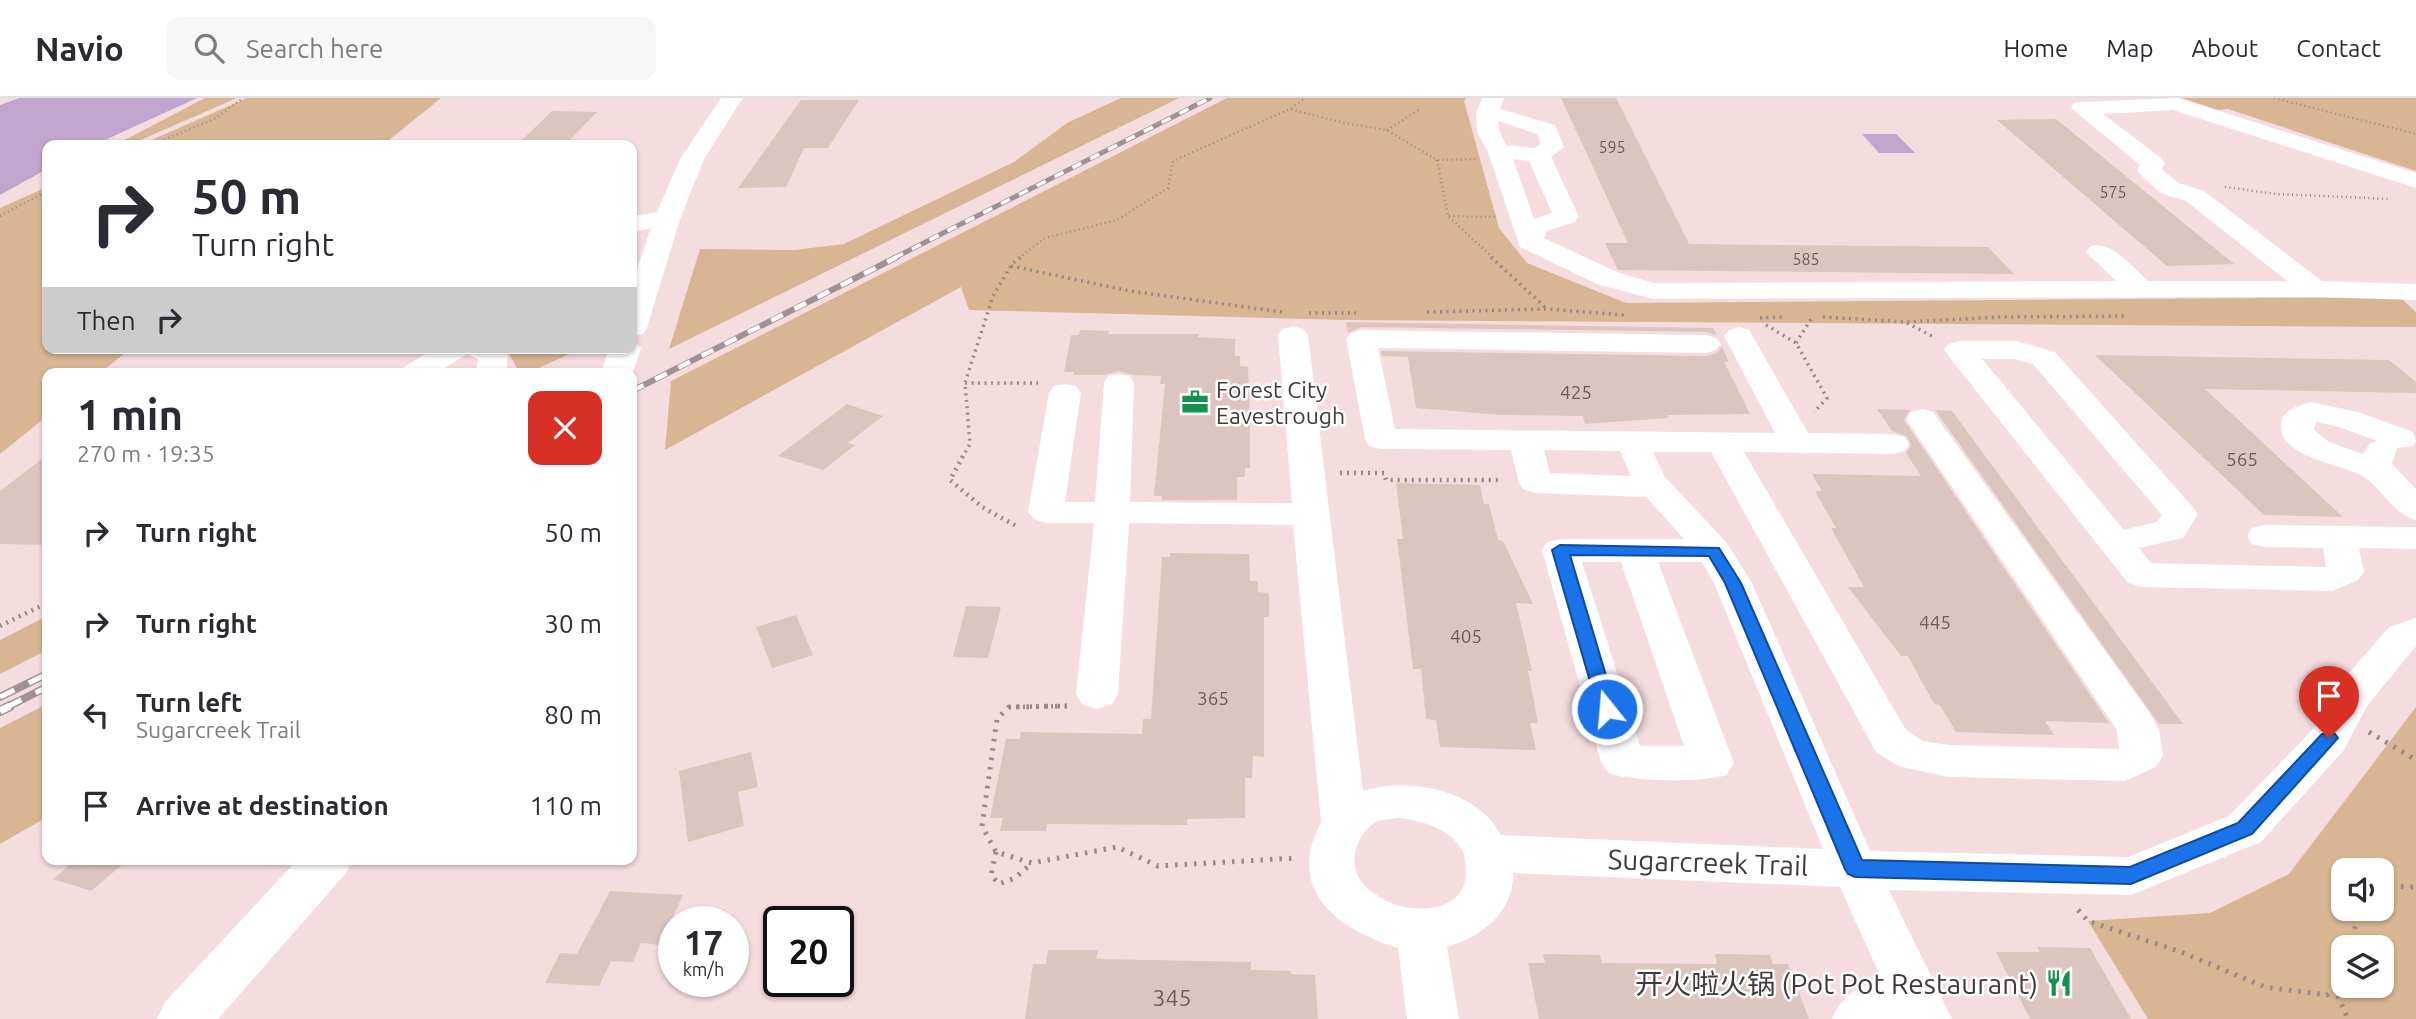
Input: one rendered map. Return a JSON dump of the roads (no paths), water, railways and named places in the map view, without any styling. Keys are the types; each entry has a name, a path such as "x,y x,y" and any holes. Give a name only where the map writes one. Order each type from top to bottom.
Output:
{"main road":[{"path":"637,312 667,219 692,159 732,98"},
{"path":"184,1019 324,865"}],"street":[{"path":"2315,289 2196,189 2169,188 2149,171 2153,163 2082,108 2164,101 2410,190"},
{"path":"1490,105 1511,117 1547,130 1553,148 1538,155 1500,155"},
{"path":"1490,105 1491,143 1500,155 1525,229 1607,278 1653,291 1811,304 1816,278 1858,278 1884,290 2315,289 2416,292"},
{"path":"1525,229 1566,217 1538,155"},
{"path":"637,223 667,219"},
{"path":"2112,252 2155,290"},
{"path":"1295,320 1338,840 1332,875 1344,896 1363,913 1388,925 1420,930 1445,928 1470,915 1486,896 1492,873 1484,845 1464,821 1434,806 1400,801 1368,807 1338,840"},
{"path":"1794,439 1734,338 1361,339 1381,439 1722,442 1794,439 1893,444"},
{"path":"2115,543 2170,530 2180,514 2044,358 2017,350 1959,350 2107,532 2115,543 2141,575 2332,579 2345,572 2339,537"},
{"path":"423,368 446,354"},
{"path":"1097,694 1112,513 1119,383"},
{"path":"1065,393 1046,512 1310,514"},
{"path":"2377,470 2317,449 2298,433 2297,420 2311,412 2347,419 2409,439"},
{"path":"1722,442 1891,741 1913,755 1949,761 2125,765 2141,756 2138,730 2134,723 1922,419"},
{"path":"1525,440 1536,483 1655,487"},
{"path":"1632,441 1655,487 1714,551 1733,583 1855,869 1922,1009"},
{"path":"2265,536 2416,538"},
{"path":"1635,550 1712,763 1623,762 1560,550 1635,550 1714,551"},
{"name":"Sugarcreek Trail","path":"1486,853 1855,869 2131,876 2245,829 2329,738 2351,698 2403,636 2416,631"},
{"path":"1420,930 1433,1019"},
{"path":"1858,1019 1858,1016 1880,1003 1922,1009"}],"lane":[{"path":"2409,439 2386,442 2375,464 2377,470 2416,509"}],"railway":[{"path":"894,258 1210,98"},
{"path":"637,388 897,257"},
{"path":"0,697 42,676"},
{"path":"7,707 42,690"},
{"path":"0,711 10,706"}],"place":[{"name":"Forest City Eavestrough","path":"1195,402"},
{"name":"开火啦火锅 (Pot Pot Restaurant)","path":"2059,983"}]}
